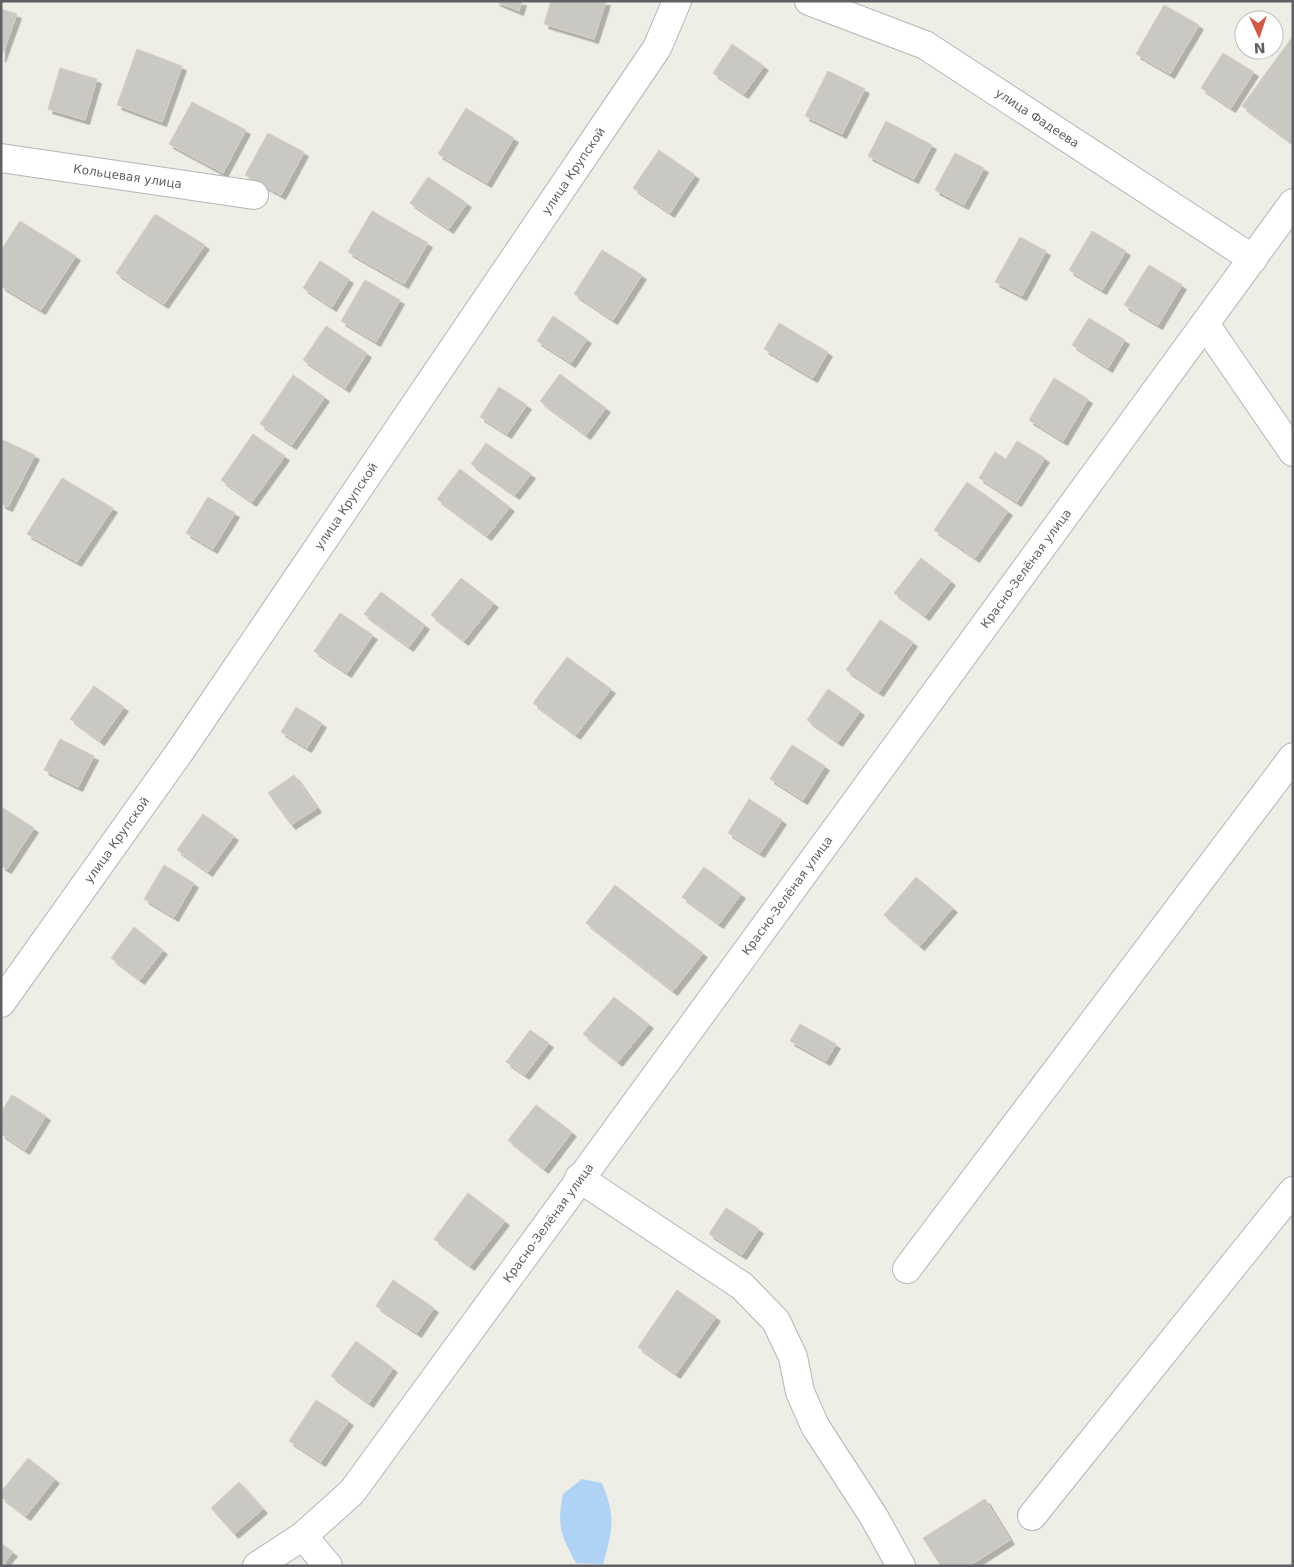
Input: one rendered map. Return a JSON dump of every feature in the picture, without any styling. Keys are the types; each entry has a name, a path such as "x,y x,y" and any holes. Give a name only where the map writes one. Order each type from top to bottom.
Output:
{"street":[{"name":"улица Крупской","path":"1,1003 181,750 646,65 657,48 677,1"},
{"name":"улица Фадеева","path":"810,1 924,45 1253,259"},
{"name":"Кольцевая улица","path":"1,158 254,195"},
{"name":"Красно-Зелёная улица","path":"257,1566 303,1536 352,1492 579,1178 1293,203"},
{"path":"1205,324 1293,452"},
{"path":"907,1269 1293,756"},
{"path":"579,1178 742,1286 776,1321 793,1357 800,1392 815,1426 874,1517 901,1566"},
{"path":"1032,1516 1293,1191"},
{"path":"303,1536 328,1566"}],"water":[{"path":"582,1479 602,1483 609,1505 612,1523 603,1564 576,1563 561,1530 560,1514 563,1494"}],"building":[{"path":"495,1 522,1 519,11"},
{"path":"551,1 606,1 594,39 544,24"},
{"path":"1164,5 1199,25 1170,74 1136,54"},
{"path":"1,9 17,14 1,58"},
{"path":"1293,36 1292,143 1242,106 1276,60 1284,60 1284,48"},
{"path":"732,44 764,66 744,94 713,73"},
{"path":"137,49 182,66 162,122 117,105"},
{"path":"1223,53 1254,72 1231,108 1201,88"},
{"path":"60,68 97,79 85,120 48,109"},
{"path":"828,71 865,89 842,134 805,116"},
{"path":"192,102 246,130 223,173 169,144"},
{"path":"466,108 514,138 487,183 438,154"},
{"path":"886,121 932,145 914,179 868,156"},
{"path":"268,133 304,152 281,195 245,175"},
{"path":"659,150 695,175 670,213 633,188"},
{"path":"955,153 984,168 964,205 935,190"},
{"path":"428,177 467,203 449,229 410,203"},
{"path":"372,211 428,243 404,284 348,252"},
{"path":"155,214 205,245 164,304 116,273"},
{"path":"20,221 76,256 41,310 1,286 1,250"},
{"path":"1092,231 1126,251 1102,290 1069,270"},
{"path":"1020,237 1046,251 1022,296 995,282"},
{"path":"602,250 642,275 613,320 574,294"},
{"path":"320,261 349,279 332,307 303,288"},
{"path":"1149,265 1182,285 1158,325 1124,305"},
{"path":"365,280 400,300 376,342 341,321"},
{"path":"553,316 587,339 571,363 537,341"},
{"path":"1089,318 1125,340 1108,368 1072,345"},
{"path":"779,323 828,352 813,378 764,349"},
{"path":"326,326 367,353 345,388 303,360"},
{"path":"560,374 606,408 586,435 540,401"},
{"path":"293,375 325,397 292,445 260,424"},
{"path":"1054,378 1088,399 1063,441 1029,420"},
{"path":"499,387 527,405 507,434 480,417"},
{"path":"253,434 285,456 252,502 221,480"},
{"path":"1,439 35,455 8,507 1,504"},
{"path":"1017,441 1045,458 1017,502 979,478 995,452 1006,459"},
{"path":"486,443 531,474 515,495 471,464"},
{"path":"460,469 510,507 487,536 437,499"},
{"path":"62,478 113,508 77,562 27,534"},
{"path":"967,482 1008,511 975,558 934,530"},
{"path":"208,497 235,513 213,549 186,533"},
{"path":"921,558 951,581 925,616 894,593"},
{"path":"461,578 494,603 464,641 431,615"},
{"path":"381,592 425,625 409,647 364,614"},
{"path":"340,613 373,635 347,673 314,651"},
{"path":"880,620 913,642 879,692 846,670"},
{"path":"567,657 611,689 576,735 533,703"},
{"path":"94,686 124,707 100,741 70,719"},
{"path":"828,689 860,711 838,742 807,720"},
{"path":"296,707 322,723 307,748 281,732"},
{"path":"60,739 94,756 78,787 44,770"},
{"path":"792,745 825,766 803,800 770,779"},
{"path":"294,775 317,808 291,825 268,793"},
{"path":"749,799 782,820 760,853 728,833"},
{"path":"3,808 34,828 7,869 1,866 1,812"},
{"path":"203,814 234,836 208,872 177,850"},
{"path":"164,865 194,883 174,917 144,899"},
{"path":"704,867 741,894 719,924 682,897"},
{"path":"916,877 953,908 920,946 884,915"},
{"path":"615,885 703,953 673,991 586,923"},
{"path":"134,927 163,950 140,980 111,958"},
{"path":"614,997 649,1024 618,1062 583,1034"},
{"path":"800,1024 836,1044 826,1061 790,1041"},
{"path":"530,1030 549,1043 525,1075 506,1062"},
{"path":"12,1095 46,1116 25,1150 1,1134 1,1112"},
{"path":"536,1105 572,1132 544,1169 508,1140"},
{"path":"468,1193 505,1221 470,1266 434,1239"},
{"path":"726,1208 759,1229 742,1255 709,1234"},
{"path":"393,1280 434,1308 417,1333 376,1306"},
{"path":"677,1290 716,1317 676,1374 638,1347"},
{"path":"356,1341 393,1368 369,1403 331,1376"},
{"path":"316,1400 349,1421 321,1462 289,1441"},
{"path":"28,1458 55,1479 26,1516 1,1497 1,1492"},
{"path":"239,1482 263,1509 234,1534 211,1508"},
{"path":"985,1499 1010,1540 969,1566 941,1566 923,1538"},
{"path":"1,1543 13,1552 2,1566 1,1566"}]}
